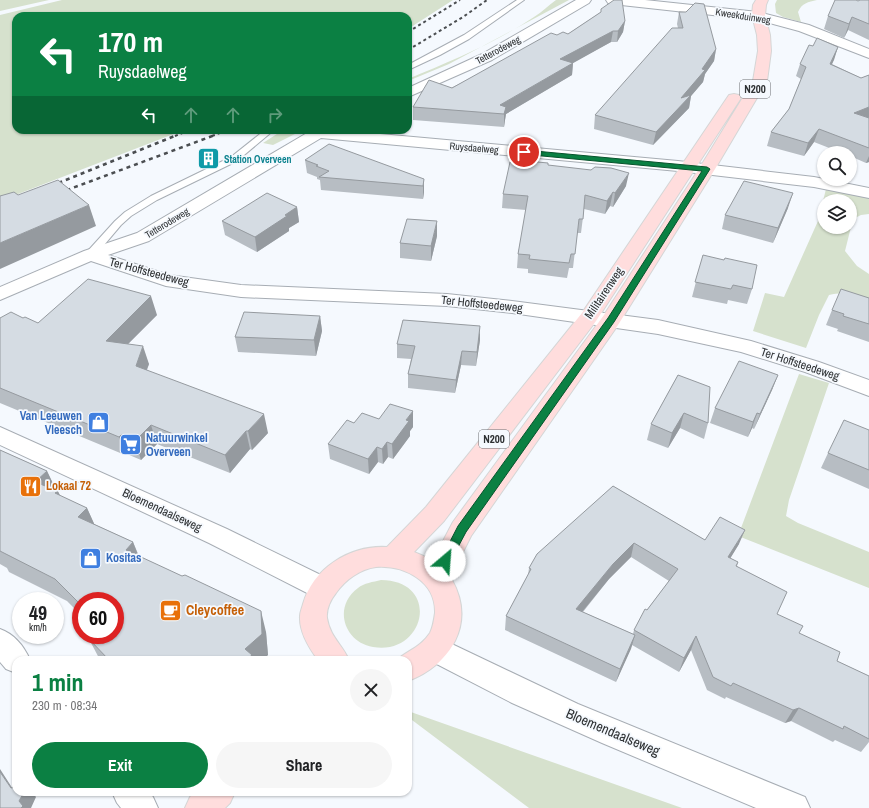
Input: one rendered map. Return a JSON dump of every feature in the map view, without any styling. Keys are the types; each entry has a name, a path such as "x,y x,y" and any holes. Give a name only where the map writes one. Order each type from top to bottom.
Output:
{"main road":[{"name":"Militairenweg","path":"438,581 445,561 462,529 611,320 697,168 748,74 753,8"},
{"name":"Militairenweg","path":"393,556 435,514 589,317 760,81 764,66 764,38 753,8"},
{"path":"330,656 320,642 315,630 313,618 315,605 322,588 333,575 350,563 372,557 393,556 419,565 431,573 445,593 448,604 447,627 443,639 435,650 412,666"},
{"path":"201,808 214,796"}],"street":[{"name":"Tetterodeweg","path":"412,91 487,56 586,0"},
{"name":"Kweekduinweg","path":"612,0 753,8 869,54"},
{"name":"Tetterodeweg","path":"0,294 90,256 143,237 315,134"},
{"name":"Ruysdaelweg","path":"351,134 697,168 814,182 869,193"},
{"name":"Ter Hoffsteedeweg","path":"90,256 166,280 241,291 447,300 611,320 744,346 812,367 869,388"},
{"name":"Bloemendaalseweg","path":"0,435 218,536 322,588"},
{"path":"0,641 13,656"},
{"name":"Bloemendaalseweg","path":"435,650 503,684 595,726 794,808"},
{"path":"132,796 142,808"}],"lane":[{"path":"412,66 428,59 498,18 521,0"},
{"path":"90,256 118,223 128,214 154,198 234,159 265,134"}],"green space":[{"path":"0,0 49,0 0,11"},
{"path":"62,0 453,0 412,26 412,12 12,12"},
{"path":"556,0 569,0 514,29 537,15"},
{"path":"777,0 817,0 806,3 801,7 798,12 801,22 783,17 776,13 775,4"},
{"path":"12,12 12,134 174,134 0,201 0,15"},
{"path":"514,29 504,35 482,46"},
{"path":"482,46 449,64 412,79 412,77"},
{"path":"277,134 295,134 273,145 263,143"},
{"path":"826,189 850,194 825,194"},
{"path":"857,195 869,198 869,214 857,217"},
{"path":"817,223 817,234 849,234 845,251 857,266 869,274 869,299 849,294 829,295 819,315 806,348 753,331 765,293 784,297"},
{"path":"799,374 829,383 789,500 786,516 798,523 869,552 869,588 738,536"},
{"path":"381,580 400,584 413,592 419,604 419,617 414,630 405,640 391,647 373,647 363,644 354,638 348,631 345,622 344,613 350,595 360,586"},
{"path":"412,712 682,808 529,808 412,720"}],"building":[{"path":"614,0 622,0 625,21 618,31 613,31 560,59 573,63 500,105 506,107 504,114 413,107 429,80 452,88 551,33 557,35 563,32 568,34 601,12 601,9"},
{"path":"835,0 869,0 869,24 852,17 849,24 828,16"},
{"path":"695,3 704,4 716,49 702,69 705,70 681,98 691,95 656,132 595,115 672,28 683,28 679,12 686,12"},
{"path":"817,38 838,47 830,64 861,78 869,75 869,107 854,113 869,118 869,148 819,129 808,143 771,132 789,109 806,67 800,64 809,45 813,46"},
{"path":"329,144 424,179 423,186 319,177 329,171 305,160"},
{"path":"517,160 591,170 595,167 611,168 629,173 615,193 613,192 607,201 585,195 583,219 579,219 575,254 571,254 569,263 529,259 530,255 518,254 528,196 503,194 510,162 517,162"},
{"path":"58,180 89,205 0,243 0,196 14,192 18,195"},
{"path":"744,181 793,193 778,228 725,215"},
{"path":"267,193 297,207 285,215 287,216 255,237 222,221"},
{"path":"407,219 437,221 431,246 400,243"},
{"path":"703,255 757,265 752,289 733,285 731,289 695,282"},
{"path":"88,279 151,296 106,341 143,346 136,366 264,414 248,431 246,431 225,455 151,425 135,441 121,435 119,437 0,388 0,318 11,312 38,323"},
{"path":"841,289 869,298 869,324 843,316 844,314 832,310"},
{"path":"244,312 320,316 314,340 235,337"},
{"path":"403,320 480,326 477,352 462,351 456,380 408,374 415,346 397,344"},
{"path":"739,361 778,375 760,414 757,413 753,422 715,408"},
{"path":"678,375 710,387 708,423 684,413 672,433 651,424"},
{"path":"390,404 413,411 406,420 409,421 392,444 387,442 382,449 377,447 368,459 328,444 347,420 354,423 362,413 379,419"},
{"path":"844,420 869,430 869,470 828,453"},
{"path":"0,450 47,471 35,482 58,491 55,493 87,508 78,517 133,542 126,550 182,576 185,575 261,611 262,634 245,649 252,655 251,656 105,656 94,644 124,644 124,592 72,592 72,596 55,579 0,551"},
{"path":"613,486 705,540 720,517 745,530 728,557 738,562 736,566 787,592 777,614 803,626 799,633 840,652 837,661 869,676 869,739 844,726 843,729 799,708 793,710 733,683 731,686 713,677 696,636 684,658 634,630 645,609 647,610 678,569 634,543 613,564 576,609 635,635 620,669 506,616 531,569 529,568 537,554"},
{"path":"0,772 12,788 12,796 22,796 19,801 23,806 21,808 0,808"}],"railway":[{"path":"412,30 460,0"},
{"path":"412,48 463,17 487,0"},
{"path":"175,136 180,134"},
{"path":"212,136 217,134"},
{"path":"51,186 177,135"},
{"path":"59,193 215,135"}],"place":[{"name":"Station Overveen","path":"208,159"},
{"name":"Van Leeuwen Vleesch","path":"98,423"},
{"name":"Natuurwinkel Overveen","path":"131,445"},
{"name":"Lokaal 72","path":"30,486"},
{"name":"Kositas","path":"90,558"},
{"name":"Cleycoffee","path":"170,610"}],"route":[{"path":"445,561 462,529 611,320 707,169 524,152"}]}
